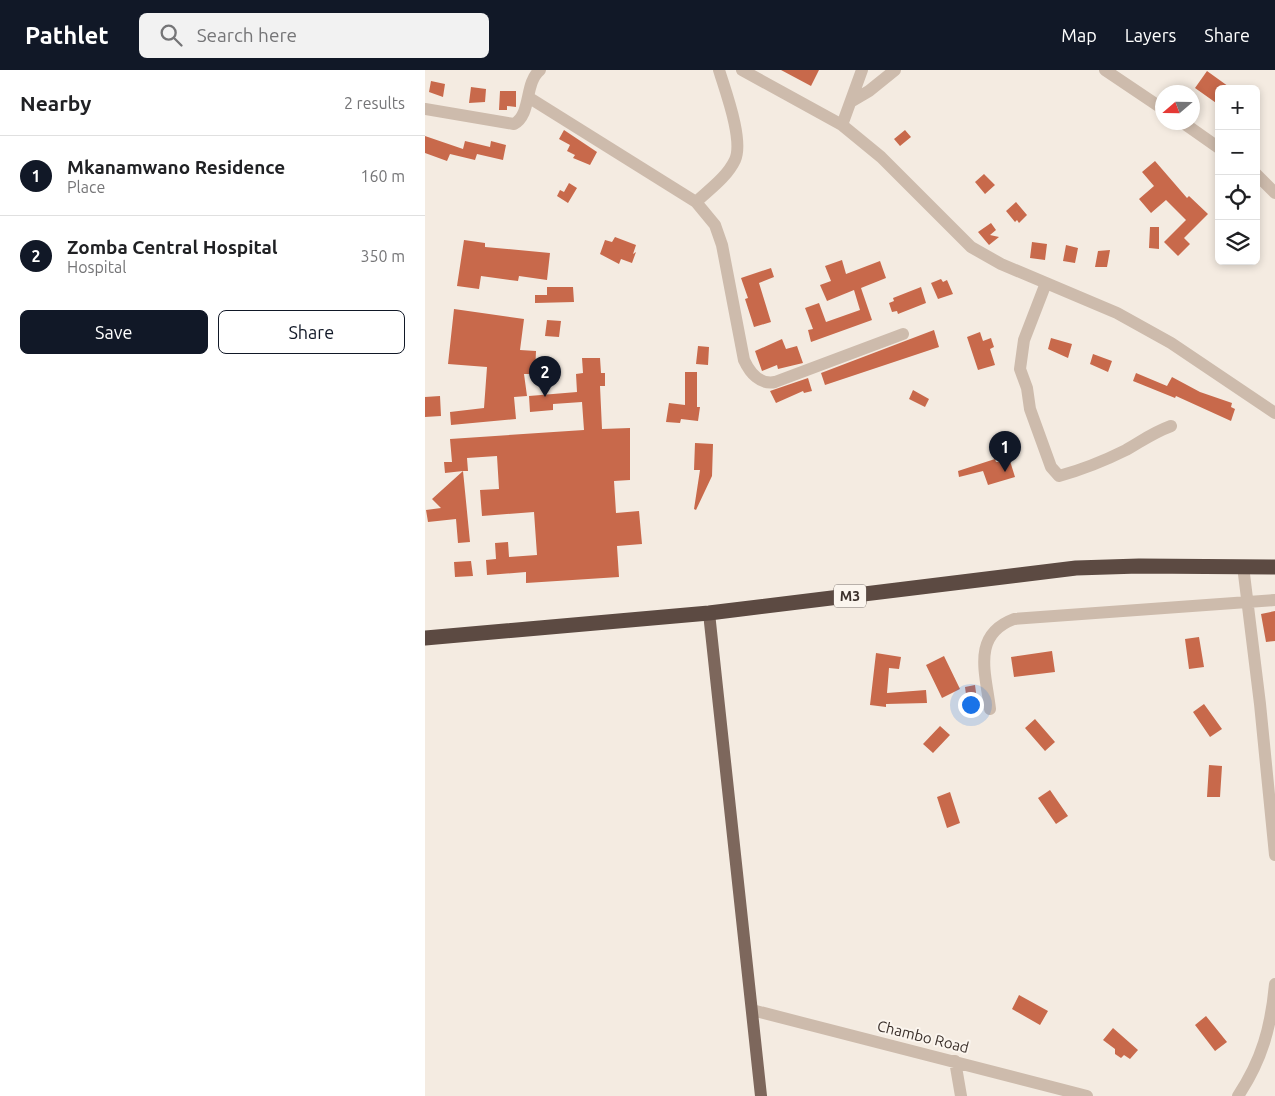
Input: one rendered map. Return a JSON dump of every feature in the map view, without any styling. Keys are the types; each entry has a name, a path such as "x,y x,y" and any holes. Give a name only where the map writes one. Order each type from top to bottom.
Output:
{"highway":[{"name":"M3","path":"425,638 709,613 1076,568 1139,566 1275,567"}],"main road":[{"path":"709,613 761,1096"}],"street":[{"path":"425,109 511,125 520,120 532,80 540,70"},
{"path":"696,202 725,175 736,158 737,134 719,70"},
{"path":"742,70 842,126 881,157 971,246 1001,264 1117,314 1171,343 1275,413"},
{"path":"842,126 862,70"},
{"path":"852,101 869,91 895,70"},
{"path":"1105,70 1155,104"},
{"path":"528,97 696,202 715,225 722,245 744,360 758,379 768,384 775,382 903,334"},
{"path":"1193,130 1215,145"},
{"path":"1257,175 1275,193"},
{"path":"1046,283 1025,340 1020,369 1030,409 1051,467 1055,472 1059,476 1075,471 1126,450 1145,437 1171,426"},
{"path":"1243,566 1275,855"},
{"path":"990,710 983,654 987,640 992,632 1003,623 1014,619 1151,607 1275,600"},
{"path":"1238,1096 1264,1047 1273,1007 1275,984"},
{"name":"Chambo Road","path":"752,1010 1087,1096"},
{"path":"955,1061 961,1096"}],"building":[{"path":"781,70 819,70 811,86"},
{"path":"1207,71 1226,85 1215,85 1215,102 1200,92 1200,85 1197,85"},
{"path":"431,81 445,84 443,97 429,92"},
{"path":"471,87 486,89 485,102 469,103"},
{"path":"500,91 516,91 516,107 507,106 507,110 499,110"},
{"path":"564,130 597,152 590,165 573,158 575,155 567,151 570,145 559,139"},
{"path":"905,130 911,137 900,146 894,139"},
{"path":"425,136 463,149 465,141 490,147 491,141 506,145 503,160 477,154 475,160 450,154 447,161 425,153"},
{"path":"1155,161 1187,198 1189,196 1208,214 1184,238 1190,244 1178,256 1164,242 1186,220 1166,200 1151,213 1139,199 1154,186 1142,172"},
{"path":"984,174 995,185 985,194 975,182"},
{"path":"569,183 577,188 568,203 557,196 560,190 564,192"},
{"path":"1016,202 1027,215 1019,223 1017,220 1015,222 1006,211"},
{"path":"991,223 996,230 990,235 999,237 989,245 978,232"},
{"path":"1150,227 1159,227 1159,249 1149,248"},
{"path":"615,237 636,245 633,254 636,252 632,263 621,259 619,264 600,254 605,240 612,242"},
{"path":"464,240 485,243 485,247 550,253 547,280 519,276 518,281 481,276 479,289 457,286"},
{"path":"1032,242 1047,244 1045,260 1030,258"},
{"path":"1066,245 1078,248 1075,263 1063,261"},
{"path":"1110,250 1107,267 1095,267 1098,251"},
{"path":"842,260 846,274 880,261 886,278 861,288 872,320 811,342 808,330 813,329 805,308 819,303 826,322 860,310 854,290 827,301 820,285 831,281 825,266"},
{"path":"771,268 774,277 759,283 771,322 754,327 745,299 748,298 741,278"},
{"path":"941,279 943,282 947,280 953,294 938,299 931,283"},
{"path":"547,287 573,287 574,302 535,303 535,295 547,295"},
{"path":"921,287 926,303 898,314 897,311 892,312 889,303 894,301 893,298"},
{"path":"454,309 524,319 520,350 536,351 535,374 524,374 527,396 514,397 516,419 451,425 450,412 484,408 487,367 448,364"},
{"path":"547,320 561,321 559,337 545,336"},
{"path":"934,330 939,347 825,385 821,373"},
{"path":"980,332 983,341 991,338 994,347 990,349 995,365 978,370 967,337"},
{"path":"1051,338 1072,344 1068,358 1048,349"},
{"path":"782,339 786,349 797,346 803,363 778,369 777,365 762,371 755,351"},
{"path":"698,346 709,347 708,365 696,364"},
{"path":"1093,354 1112,361 1108,372 1090,364"},
{"path":"582,358 600,358 601,373 605,373 605,386 600,386 602,429 630,428 630,480 614,481 616,513 639,511 642,544 617,546 619,577 526,583 526,572 487,575 486,560 496,559 495,543 508,542 509,557 537,555 534,512 482,516 480,490 499,489 497,456 467,458 468,471 445,473 444,462 452,462 450,439 584,430 582,402 553,404 553,410 530,412 529,396 577,392 576,374 583,373"},
{"path":"685,372 697,372 697,407 700,407 698,421 681,419 680,423 666,422 669,403 685,405"},
{"path":"1136,373 1167,386 1172,377 1200,392 1232,403 1231,407 1235,409 1231,421 1176,396 1175,398 1133,381"},
{"path":"808,378 812,391 804,393 803,391 776,403 770,391"},
{"path":"913,390 929,399 925,407 909,399"},
{"path":"440,396 441,416 425,417 425,397"},
{"path":"695,443 713,444 712,476 696,510 694,509 700,470 694,470"},
{"path":"995,459 996,462 1010,461 1015,477 988,485 983,471 959,477 958,471"},
{"path":"463,471 470,542 458,543 456,519 428,522 426,510 441,508 432,499"},
{"path":"471,561 473,576 455,577 454,562"},
{"path":"1275,611 1275,641 1266,642 1261,614"},
{"path":"1199,637 1204,667 1189,669 1185,639"},
{"path":"1052,651 1055,672 1014,677 1011,657"},
{"path":"876,653 901,657 899,669 889,668 887,693 926,690 927,703 886,704 886,707 870,705"},
{"path":"944,656 960,689 942,698 926,665"},
{"path":"975,685 977,700 967,702 965,687"},
{"path":"1204,704 1222,729 1210,737 1193,712"},
{"path":"1035,719 1055,742 1045,751 1025,728"},
{"path":"940,726 950,735 933,753 923,744"},
{"path":"1209,765 1222,766 1220,797 1207,797"},
{"path":"1050,790 1068,816 1056,824 1038,798"},
{"path":"950,792 960,823 947,828 937,797"},
{"path":"1019,995 1048,1011 1040,1025 1012,1009"},
{"path":"1206,1016 1227,1042 1215,1051 1195,1025"},
{"path":"1113,1028 1138,1050 1130,1059 1124,1055 1121,1058 1115,1054 1115,1049 1103,1040"}],"place":[{"name":"Zomba Central Hospital","path":"545,397"},
{"name":"Mkanamwano Residence","path":"1005,472"}]}
